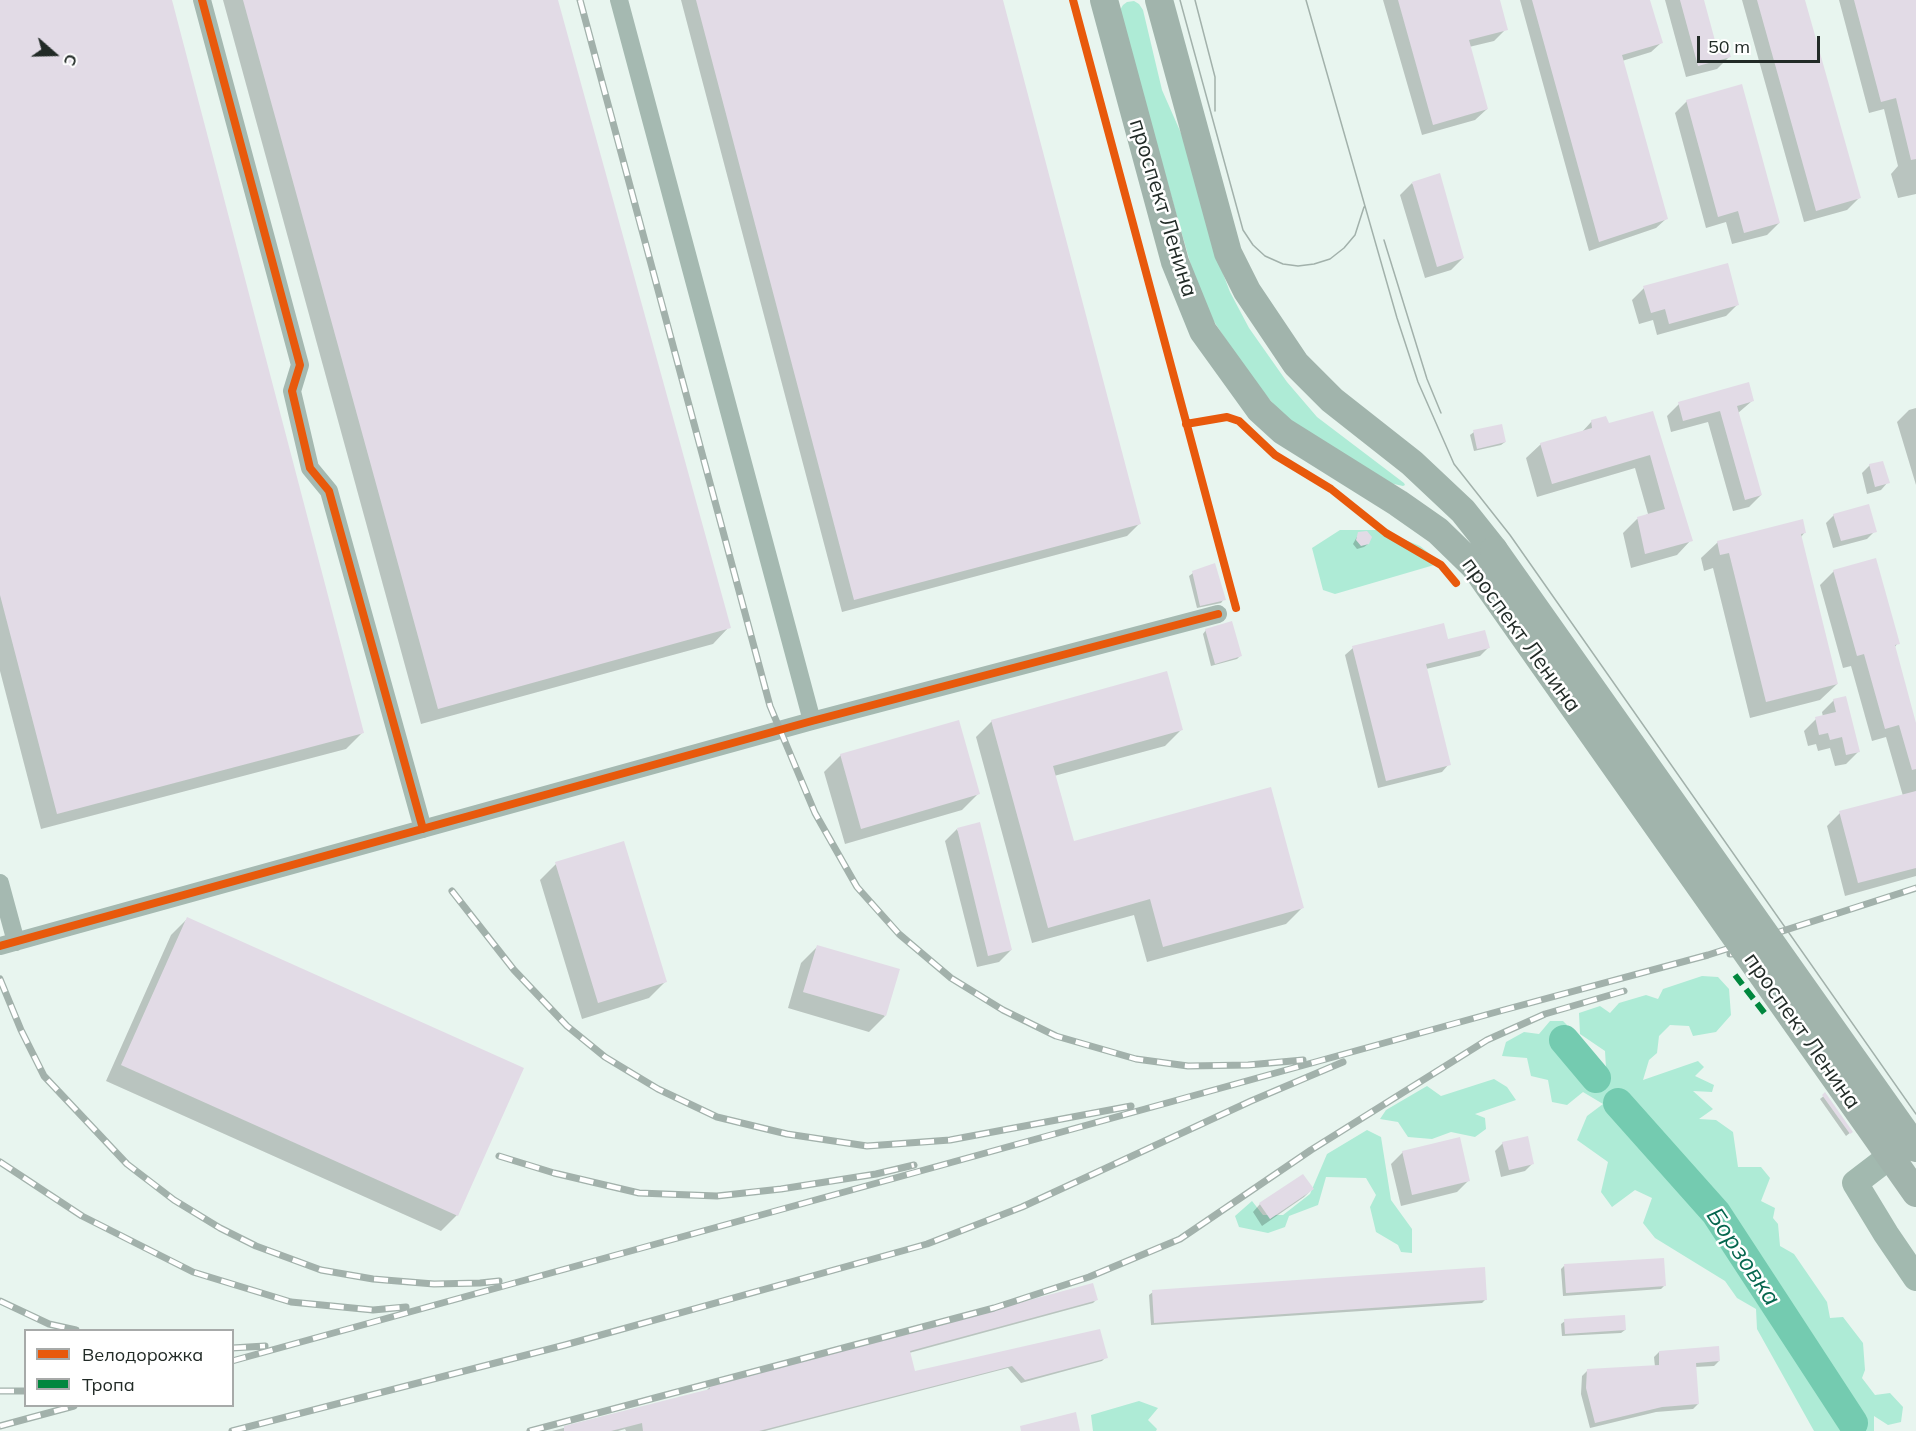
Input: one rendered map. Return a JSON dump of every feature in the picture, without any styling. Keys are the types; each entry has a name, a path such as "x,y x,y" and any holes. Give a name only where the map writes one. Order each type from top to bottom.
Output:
{"main road":[{"name":"проспект Ленина","path":"1104,0 1175,262 1203,331 1260,410 1283,431 1398,502 1438,531 1485,558 1916,1148"},
{"name":"проспект Ленина","path":"1159,0 1228,253 1247,291 1296,364 1332,400 1412,463 1462,511 1485,558 1916,1193"},
{"path":"1398,502 1413,501 1421,492 1424,483 1423,474"},
{"path":"1916,1137 1855,1183 1916,1278"}],"street":[{"path":"202,0 300,365 292,391 310,468 329,491 423,829"},
{"path":"620,0 812,721"},
{"path":"0,883 8,944 812,721 1218,614"}],"green space":[{"path":"1134,1 1143,10 1162,90 1184,140 1219,263 1230,292 1249,328 1287,382 1317,417 1405,485 1385,482 1292,426 1249,375 1213,320 1196,283 1121,20 1120,10 1123,5"},
{"path":"1340,530 1381,530 1420,546 1441,563 1335,594 1323,590 1312,548"},
{"path":"1702,976 1718,977 1729,989 1731,1015 1716,1032 1693,1036 1689,1026 1670,1025 1659,1036 1657,1053 1649,1060 1643,1080 1698,1061 1704,1067 1695,1076 1714,1085 1712,1092 1693,1091 1713,1109 1699,1119 1716,1120 1733,1132 1738,1167 1761,1167 1770,1178 1761,1201 1775,1208 1773,1218 1778,1224 1780,1246 1794,1254 1827,1302 1830,1318 1843,1317 1863,1343 1865,1370 1862,1378 1875,1395 1890,1393 1903,1407 1901,1422 1888,1425 1874,1416 1874,1431 1814,1431 1757,1329 1756,1309 1737,1298 1725,1281 1655,1238 1643,1223 1652,1198 1635,1190 1612,1207 1601,1192 1608,1162 1577,1140 1587,1116 1603,1104 1583,1092 1567,1105 1552,1102 1548,1080 1531,1076 1527,1058 1502,1056 1506,1042 1524,1032 1539,1034 1550,1021 1563,1021 1567,1025 1564,1033 1573,1046 1568,1063 1582,1068 1584,1076 1606,1068 1605,1051 1580,1034 1579,1013 1600,1006 1610,1013 1619,1003 1646,995 1658,999 1663,989"},
{"path":"1494,1079 1507,1087 1516,1100 1475,1114 1485,1118 1486,1129 1475,1137 1451,1132 1432,1139 1408,1137 1398,1122 1380,1119 1386,1110 1427,1086 1441,1096"},
{"path":"1367,1130 1381,1137 1391,1200 1412,1229 1412,1253 1401,1252 1398,1245 1376,1232 1370,1207 1376,1195 1366,1178 1326,1177 1318,1205 1289,1216 1285,1227 1268,1233 1239,1227 1235,1216 1252,1201 1263,1215 1283,1215 1310,1194 1327,1154"},
{"path":"1139,1401 1158,1408 1148,1420 1157,1429 1156,1431 1093,1431 1091,1415"}],"building":[{"path":"0,0 172,0 364,733 57,814 0,595"},
{"path":"243,0 558,0 731,628 438,709"},
{"path":"696,0 1003,0 1141,524 854,600"},
{"path":"1398,0 1500,0 1508,30 1469,40 1488,109 1433,125"},
{"path":"1532,0 1650,0 1663,43 1622,55 1668,219 1599,242"},
{"path":"1680,0 1704,0 1717,48 1727,45 1731,57 1698,66"},
{"path":"1757,0 1805,0 1861,198 1816,211"},
{"path":"1854,0 1916,0 1916,159 1911,160 1896,98 1881,102"},
{"path":"1742,84 1780,223 1744,233 1738,211 1718,217 1686,100"},
{"path":"1440,173 1464,258 1437,267 1412,182"},
{"path":"1728,263 1739,305 1669,324 1665,309 1651,313 1643,286"},
{"path":"1749,382 1754,401 1737,406 1762,495 1745,500 1720,411 1683,421 1678,402"},
{"path":"1653,411 1693,541 1645,554 1637,517 1665,509 1650,455 1552,484 1540,443 1592,428 1591,420 1606,416 1609,423"},
{"path":"1502,424 1506,442 1477,449 1473,430"},
{"path":"1883,461 1890,483 1875,487 1869,464"},
{"path":"1869,504 1877,532 1841,541 1833,514"},
{"path":"1803,519 1806,533 1801,534 1838,684 1766,702 1729,553 1720,555 1717,541"},
{"path":"1367,531 1372,537 1369,544 1361,546 1356,540 1358,532"},
{"path":"1876,558 1900,644 1895,645 1916,723 1916,769 1912,770 1899,725 1885,729 1864,654 1857,656 1833,570"},
{"path":"1215,563 1226,600 1200,606 1192,571"},
{"path":"1232,621 1242,656 1215,664 1205,629"},
{"path":"1444,623 1448,639 1485,630 1490,648 1426,664 1451,765 1386,781 1352,646"},
{"path":"1167,671 1183,730 1053,766 1074,841 1271,787 1304,908 1163,947 1150,899 1048,928 991,720"},
{"path":"1846,696 1860,752 1846,755 1842,737 1830,740 1828,733 1819,735 1815,717 1836,712 1833,699"},
{"path":"959,720 980,794 861,829 840,754"},
{"path":"1916,791 1916,868 1858,883 1839,811"},
{"path":"980,822 1012,950 988,956 957,828"},
{"path":"624,841 667,982 598,1003 555,862"},
{"path":"187,917 524,1068 458,1216 121,1065"},
{"path":"817,945 900,969 886,1016 803,992"},
{"path":"1825,1092 1853,1132 1850,1134 1822,1095"},
{"path":"1528,1136 1534,1164 1509,1170 1502,1142"},
{"path":"1460,1137 1470,1181 1412,1195 1402,1151"},
{"path":"1303,1174 1314,1189 1270,1219 1259,1203"},
{"path":"1664,1258 1666,1286 1566,1293 1564,1264"},
{"path":"1485,1267 1487,1300 1154,1323 1152,1290"},
{"path":"1093,1283 1098,1300 910,1351 915,1371 1100,1329 1108,1358 1025,1380 1012,1366 759,1431 643,1431 642,1423 611,1431 564,1431 564,1426 710,1389 709,1386"},
{"path":"1625,1315 1626,1330 1565,1334 1564,1319"},
{"path":"1719,1346 1720,1361 1696,1363 1699,1404 1662,1407 1595,1423 1586,1388 1587,1369 1659,1365 1659,1351"},
{"path":"1076,1412 1080,1431 1021,1431 1020,1426"}],"waterway":[{"name":"Борзовка","path":"1564,1040 1596,1078"},
{"name":"Борзовка","path":"1618,1103 1716,1213 1853,1423"}],"tram line":[{"path":"1180,0 1243,230 1253,245 1265,256 1283,264 1298,266 1330,259 1355,235 1364,207"},
{"path":"1195,0 1215,77 1215,111"},
{"path":"1306,0 1397,318 1418,382 1454,464 1510,535 1916,1114"},
{"path":"1384,240 1427,379 1441,413"}],"railway":[{"path":"580,0 770,706 815,813 857,887 899,934 951,978 1003,1010 1056,1036 1136,1059 1188,1066 1248,1065 1303,1060"},
{"path":"234,1360 1708,955 1916,888"},
{"path":"452,891 514,970 567,1026 605,1057 658,1089 717,1117 787,1134 867,1146 950,1140 1131,1106"},
{"path":"1730,954 1778,951"},
{"path":"0,979 21,1030 44,1076 127,1164 174,1200 220,1228 256,1246 321,1270 373,1279 434,1284 499,1281"},
{"path":"530,1431 994,1308 1089,1277 1180,1239 1311,1150 1487,1040 1545,1014 1624,991"},
{"path":"232,1431 565,1345 927,1244 1022,1207 1251,1101 1343,1062"},
{"path":"499,1156 554,1173 639,1193 717,1196 781,1189 876,1174 914,1165"},
{"path":"0,1162 82,1216 193,1272 291,1302 373,1310 406,1307"},
{"path":"0,1301 49,1324 72,1329"},
{"path":"234,1348 265,1346"},
{"path":"0,1391 24,1391"},
{"path":"0,1426 70,1407"}],"marked path":[{"path":"1735,975 1766,1015"}],"cycle path":[{"path":"202,0 300,365 292,391 310,468 329,491 423,829"},
{"path":"1073,0 1236,608"},
{"path":"1186,424 1227,417 1239,421 1275,455 1331,489 1386,533 1441,565 1456,583"},
{"path":"0,946 812,721 1218,614"}]}
